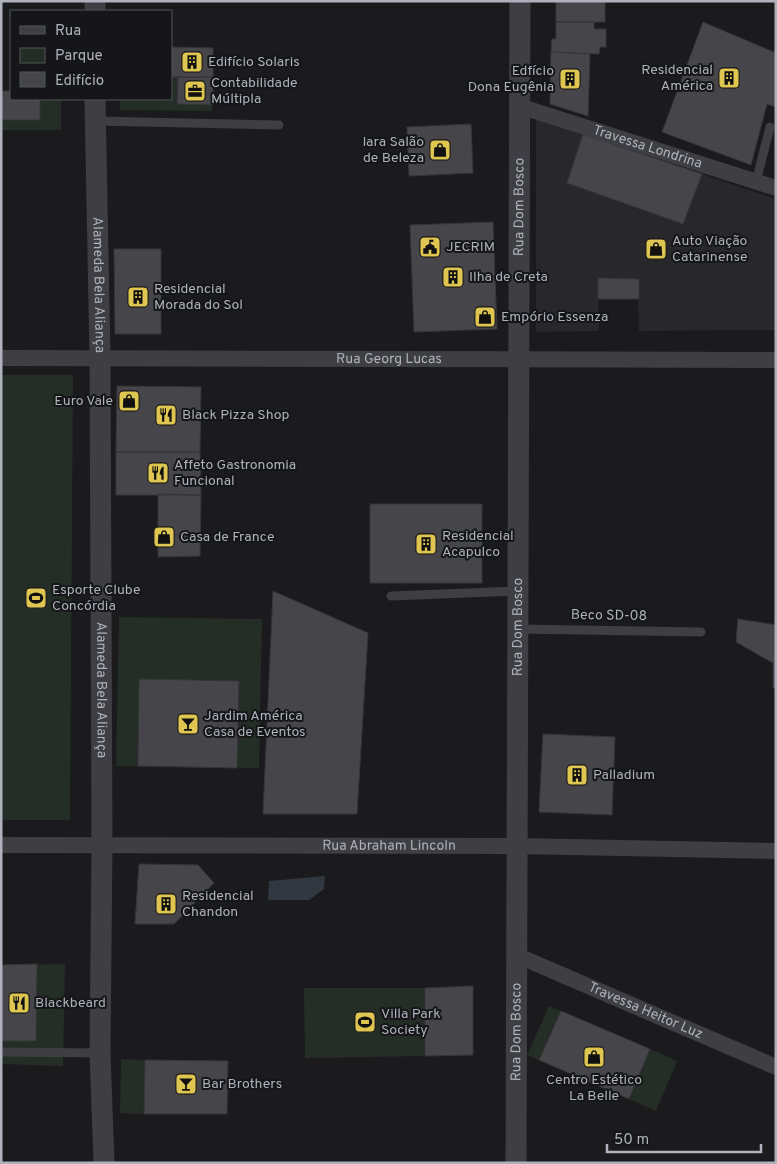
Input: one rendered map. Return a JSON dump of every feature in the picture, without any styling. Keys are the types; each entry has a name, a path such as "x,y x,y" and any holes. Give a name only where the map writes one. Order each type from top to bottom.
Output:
{"street":[{"name":"Rua Dom Bosco","path":"516,1163 520,1"},
{"name":"Alameda Bela Aliança","path":"95,100 100,357 102,844 100,1053 104,1163"},
{"name":"Travessa Londrina","path":"519,106 776,188"},
{"name":"Rua Georg Lucas","path":"1,358 776,360"},
{"name":"Rua Abraham Lincoln","path":"1,845 517,846 776,851"},
{"name":"Travessa Heitor Luz","path":"516,955 776,1067"}],"lane":[{"path":"95,121 279,125"},
{"path":"756,182 770,127"},
{"path":"391,596 518,591"},
{"name":"Beco SD-08","path":"518,629 701,632"},
{"path":"1,1052 100,1053"}],"shaded area":[{"name":"Auto Viação Catarinense","path":"536,118 776,199 776,330 639,331 638,299 598,299 599,331 536,332"},
{"path":"325,876 324,889 309,900 268,900 269,881"}],"green space":[{"path":"172,77 213,77 212,111 120,110 120,100 172,100"},
{"path":"1,91 10,91 10,100 61,100 61,130 1,130"},
{"name":"Esporte Clube Concórdia","path":"1,375 73,375 70,820 1,820"},
{"path":"119,617 262,619 259,768 116,766"},
{"path":"65,964 63,1066 1,1064 1,965"},
{"name":"Villa Park Society","path":"304,988 425,988 425,1056 305,1058"},
{"path":"549,1006 561,1011 539,1060 527,1055"},
{"path":"650,1049 677,1061 656,1111 629,1099"},
{"path":"121,1059 145,1060 144,1114 120,1113"}],"building":[{"path":"556,1 605,1 605,22 556,22"},
{"path":"556,22 594,22 594,29 606,29 606,47 600,47 599,54 551,52 552,39 556,39"},
{"name":"Residencial América","path":"703,22 776,53 776,107 767,104 751,165 662,132"},
{"name":"Edifício Solaris","path":"172,47 213,48 213,77 172,77"},
{"name":"Edfício Dona Eugênia","path":"551,52 590,54 588,116 550,104"},
{"name":"Contabilidade Múltipla","path":"178,77 213,77 213,105 177,104"},
{"path":"1,91 10,91 10,100 40,100 40,120 1,120"},
{"name":"Iara Salão de Beleza","path":"471,124 473,173 409,176 407,127"},
{"path":"583,134 702,174 683,224 567,183"},
{"name":"Ilha de Creta","path":"493,222 497,329 414,332 410,225"},
{"name":"Residencial Morada do Sol","path":"114,249 161,249 161,334 115,334"},
{"path":"598,278 639,279 639,299 598,299"},
{"path":"117,386 201,387 200,452 116,452"},
{"name":"Affeto Gastronomia Funcional","path":"116,452 200,452 201,495 116,495"},
{"path":"158,494 201,495 200,556 158,557"},
{"name":"Residencial Acapulco","path":"370,504 482,504 482,583 370,583"},
{"path":"273,591 368,633 357,814 263,814"},
{"path":"738,619 776,625 776,688 773,688 773,663 736,642"},
{"name":"Jardim América Casa de Eventos","path":"139,679 239,681 237,768 138,766"},
{"name":"Palladium","path":"543,734 615,737 612,815 539,812"},
{"name":"Residencial Chandon","path":"139,864 198,865 214,883 174,924 135,924"},
{"name":"Blackbeard","path":"37,964 36,1041 1,1041 1,965"},
{"path":"473,986 473,1055 425,1056 425,988"},
{"name":"Centro Estético La Belle","path":"561,1011 650,1049 629,1099 539,1060"},
{"name":"Bar Brothers","path":"145,1060 228,1061 227,1114 144,1114"}],"place":[{"name":"Edifício Solaris","path":"192,62"},
{"name":"Residencial América","path":"729,78"},
{"name":"Edfício Dona Eugênia","path":"570,79"},
{"name":"Contabilidade Múltipla","path":"195,91"},
{"name":"Iara Salão de Beleza","path":"440,150"},
{"name":"JECRIM","path":"430,247"},
{"name":"Auto Viação Catarinense","path":"656,249"},
{"name":"Ilha de Creta","path":"453,277"},
{"name":"Residencial Morada do Sol","path":"138,297"},
{"name":"Empório Essenza","path":"485,317"},
{"name":"Euro Vale","path":"129,401"},
{"name":"Black Pizza Shop","path":"166,415"},
{"name":"Affeto Gastronomia Funcional","path":"158,473"},
{"name":"Casa de France","path":"164,537"},
{"name":"Residencial Acapulco","path":"426,544"},
{"name":"Esporte Clube Concórdia","path":"36,598"},
{"name":"Jardim América Casa de Eventos","path":"188,724"},
{"name":"Palladium","path":"577,775"},
{"name":"Residencial Chandon","path":"166,904"},
{"name":"Blackbeard","path":"19,1003"},
{"name":"Villa Park Society","path":"365,1022"},
{"name":"Centro Estético La Belle","path":"594,1057"},
{"name":"Bar Brothers","path":"186,1084"}]}
